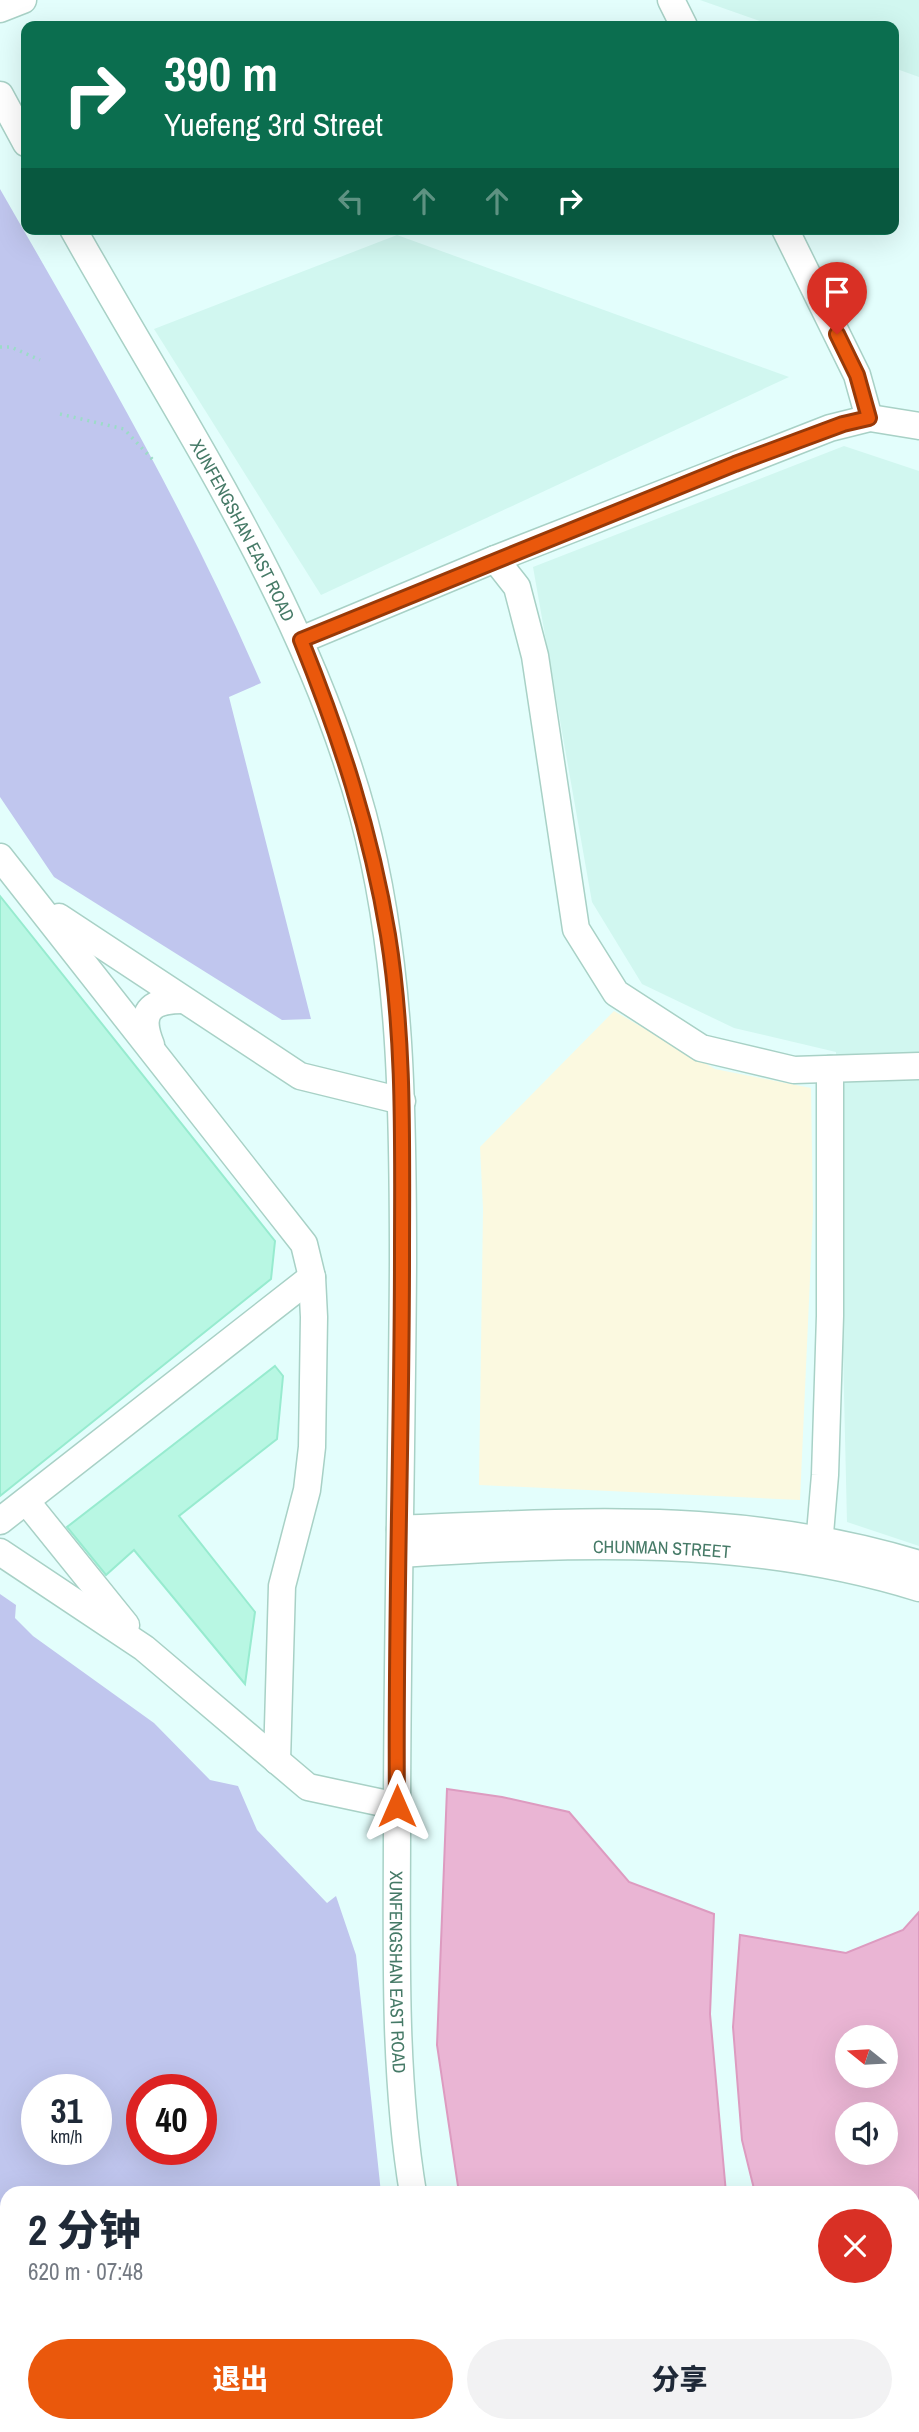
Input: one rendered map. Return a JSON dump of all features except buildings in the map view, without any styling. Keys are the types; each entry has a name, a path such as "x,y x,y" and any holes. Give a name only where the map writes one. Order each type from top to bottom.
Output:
{"street":[{"path":"0,9 23,0"},
{"path":"671,0 682,21"},
{"path":"0,95 21,135"},
{"name":"XUNFENGSHAN EAST ROAD","path":"76,235 232,503 301,640 345,756 374,861 392,971 402,1101 397,1806 399,2054 403,2130 412,2186"},
{"path":"788,235 857,375 869,418"},
{"path":"301,640 495,559 830,428 869,418 919,426"},
{"path":"495,559 516,587 535,656 576,929 615,993 701,1048 794,1070 919,1066"},
{"path":"0,857 288,1219 304,1244 312,1277 312,1447 307,1490 282,1586 277,1761"},
{"path":"37,902 300,1076 402,1101"},
{"path":"152,1047 144,1027 146,1016 153,1005 164,1000 183,1000"},
{"path":"819,1550 830,1316 830,1069"},
{"path":"0,1521 312,1277"},
{"path":"26,1501 144,1648"},
{"name":"CHUNMAN STREET","path":"400,1541 819,1550 919,1564"},
{"name":"CHUNMAN STREET","path":"819,1550 919,1588"},
{"path":"0,1552 144,1648 308,1787 397,1806"}],"path":[{"path":"0,347 11,347 40,360"},
{"path":"60,414 124,429 153,460"}],"shaded area":[{"path":"700,0 919,0 919,77 899,70 899,21 760,21"},
{"path":"0,189 21,226 21,235 26,235 170,494 261,683 229,697 311,1019 282,1020 54,877 0,797"},
{"path":"397,235 789,377 321,595 154,329"},
{"path":"844,446 919,471 919,1546 847,1522 836,1052 734,1028 642,984 592,902 533,567"},
{"path":"614,1011 715,1069 811,1088 813,1212 800,1500 479,1485 483,1209 480,1147"},
{"path":"0,1594 16,1605 15,1618 33,1636 154,1723 210,1780 238,1786 257,1830 327,1903 336,1896 356,1955 380,2186 0,2186"},
{"path":"447,1789 502,1797 569,1812 629,1882 714,1914 710,2014 725,2186 458,2186 437,2045"},
{"path":"919,1912 919,2186 753,2186 742,2140 733,2027 740,1935 846,1953 903,1930"}],"route":[{"path":"397,1806 403,1158 397,1019 388,937 364,818 341,743 301,640 495,559 735,464 857,419 869,418 857,375 837,334"}]}
